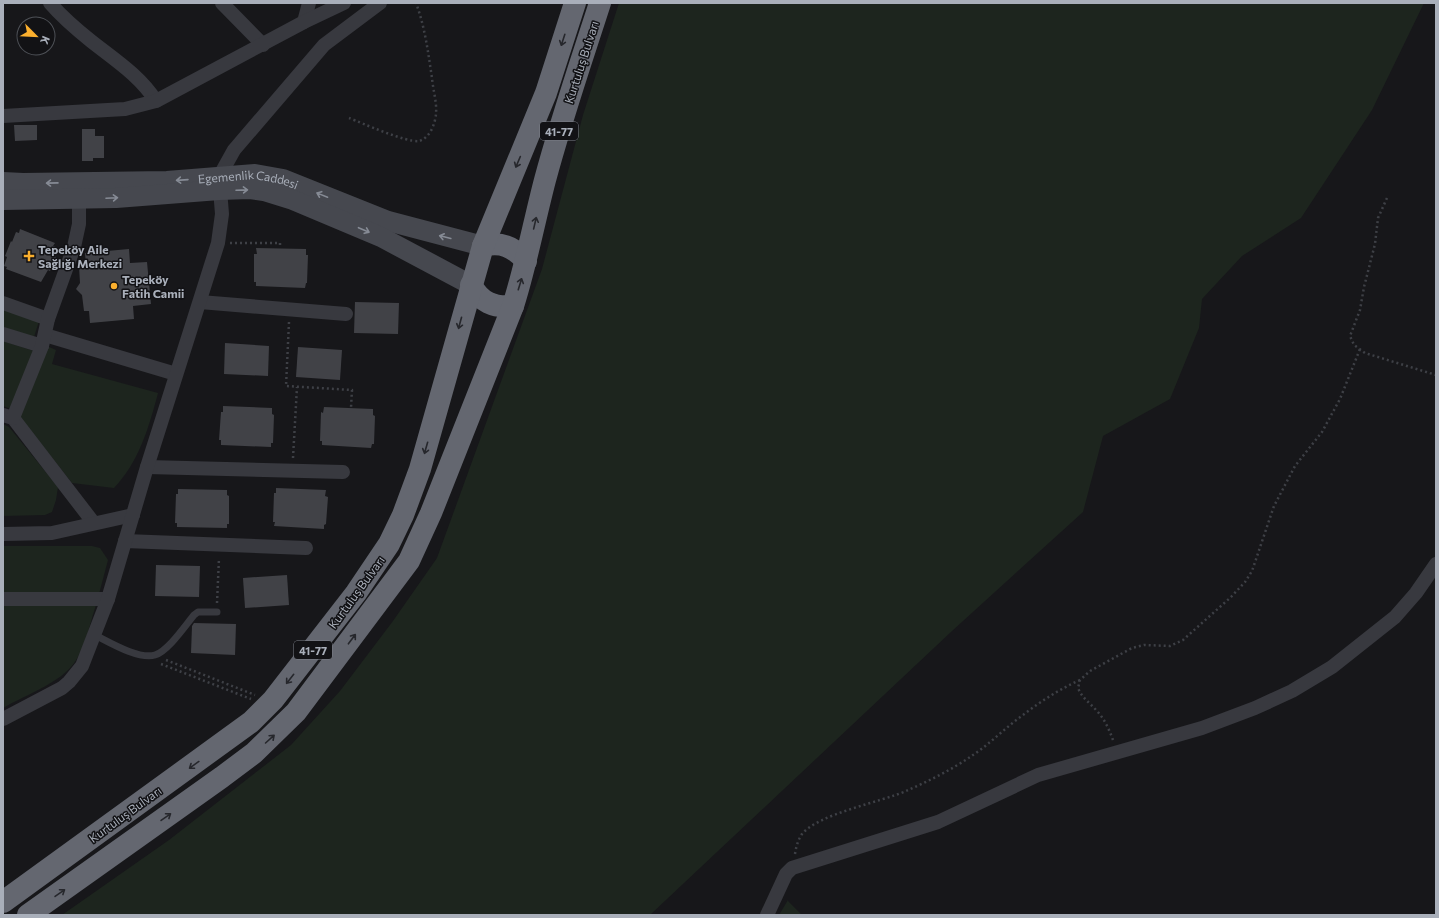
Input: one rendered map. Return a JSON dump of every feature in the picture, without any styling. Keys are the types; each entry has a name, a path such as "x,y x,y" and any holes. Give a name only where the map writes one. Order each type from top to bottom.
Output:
{"highway":[{"name":"Kurtuluş Bulvarı","path":"483,246 539,112 575,3"},
{"name":"Kurtuluş Bulvarı","path":"526,261 562,119 600,3"},
{"path":"492,243 510,246 518,251 526,261 513,306 493,306 476,295 470,285 483,246 492,243"},
{"name":"Kurtuluş Bulvarı","path":"3,902 250,722 273,700 356,593 389,544 403,515 420,469 470,285"},
{"name":"Kurtuluş Bulvarı","path":"28,915 254,753 296,712 409,561 437,498 513,306"}],"main road":[{"name":"Egemenlik Caddesi","path":"3,196 79,200 219,184 255,174 273,176 388,221 483,246"},
{"name":"Egemenlik Caddesi","path":"3,196 23,184 167,181 219,184 250,189 293,200 400,246 470,285"}],"street":[{"path":"50,3 73,26 124,66 148,88 156,101"},
{"path":"222,3 263,45"},
{"path":"304,22 309,3"},
{"path":"3,116 125,109 156,101 304,22 344,3"},
{"path":"3,719 69,682 82,666 95,635 108,599 147,467 218,243 222,214 219,184 234,150 324,45 380,3"},
{"path":"79,200 79,224 74,247 48,318 43,341 8,417 93,522"},
{"path":"200,302 346,314"},
{"path":"3,303 48,318"},
{"path":"3,334 43,341 176,374"},
{"path":"147,467 343,472"},
{"path":"3,534 52,533 93,522 133,515"},
{"path":"125,541 306,548"},
{"path":"766,915 786,874 792,868 938,822 1038,775 1202,728 1255,708 1292,691 1332,666 1395,617 1416,593 1436,564"},
{"path":"3,599 108,599"}],"lane":[{"path":"95,635 124,649 147,655 155,655 163,650 198,612 217,612"}],"path":[{"path":"349,118 398,137 418,141 426,137 432,130 436,115 435,98 424,28 416,3"},
{"path":"1387,198 1378,218 1375,244 1366,275 1360,310 1350,336 1354,345 1365,352 1436,375"},
{"path":"218,243 280,243 280,248"},
{"path":"289,310 286,386 352,390 351,408"},
{"path":"792,868 797,843 810,827 827,819 905,791 973,756 1002,734 1022,715 1048,697 1080,680 1104,662 1132,648 1144,645 1170,646 1183,640 1231,597 1245,582 1252,571 1274,506 1295,466 1322,432 1340,399 1360,349"},
{"path":"293,471 297,387"},
{"path":"217,612 220,545"},
{"path":"155,655 257,696"},
{"path":"158,663 253,700"},
{"path":"1080,680 1078,688 1081,696 1096,710 1107,725 1118,752"}],"shaded area":[{"path":"619,3 1424,3 1372,110 1301,218 1242,256 1202,299 1199,328 1170,399 1103,436 1083,512 952,631 650,915 62,915 169,840 291,745 340,691 393,621 437,558 542,269 583,115"},
{"path":"3,310 39,321 34,337 3,327"},
{"path":"3,341 34,351 11,409 3,406"},
{"path":"47,346 56,350 52,364 158,393 147,431 137,455 123,478 114,488 72,483 20,417"},
{"path":"3,424 9,427 58,487 52,512 45,515 3,516"},
{"path":"3,546 92,546 100,548 108,560 99,594 3,594"},
{"path":"3,605 96,605 82,649 73,665 53,682 3,708"},
{"path":"788,901 802,915 779,915"}],"building":[{"path":"14,125 37,125 37,140 15,141"},
{"path":"82,129 95,129 95,136 104,136 104,158 93,158 93,161 82,161"},
{"name":"Tepeköy Aile Sağlığı Merkezi","path":"20,229 55,243 53,246 56,247 53,256 56,257 50,271 48,270 41,282 6,269 7,267 4,266 7,257 5,256 11,241 12,242 16,232 19,233"},
{"path":"256,248 306,249 306,255 308,255 307,283 305,288 256,286 256,282 254,282 254,254 257,254"},
{"name":"Tepeköy Fatih Camii","path":"129,249 130,263 147,262 151,304 133,306 134,319 90,323 89,311 84,311 82,295 76,289 80,283 79,266 86,266 85,253"},
{"path":"355,302 399,303 398,334 354,333"},
{"path":"225,343 269,346 268,376 224,374"},
{"path":"298,347 342,350 340,380 296,377"},
{"path":"223,406 272,408 272,414 274,415 273,443 271,443 271,447 221,445 221,440 219,440 221,412 223,412"},
{"path":"324,407 373,409 373,415 375,416 374,444 372,444 371,448 322,445 322,441 320,441 321,412 323,413"},
{"path":"276,488 326,490 325,496 328,497 326,524 324,525 324,529 274,526 274,493 276,493"},
{"path":"178,489 227,490 227,495 229,496 229,524 227,524 227,528 177,527 177,523 175,523 176,494 178,494"},
{"path":"156,565 200,566 199,597 155,596"},
{"path":"287,575 289,605 245,608 243,578"},
{"path":"194,623 236,624 235,655 191,653 192,626"}],"place":[{"name":"Tepeköy Aile Sağlığı Merkezi","path":"29,256"},
{"name":"Tepeköy Fatih Camii","path":"114,286"}]}
